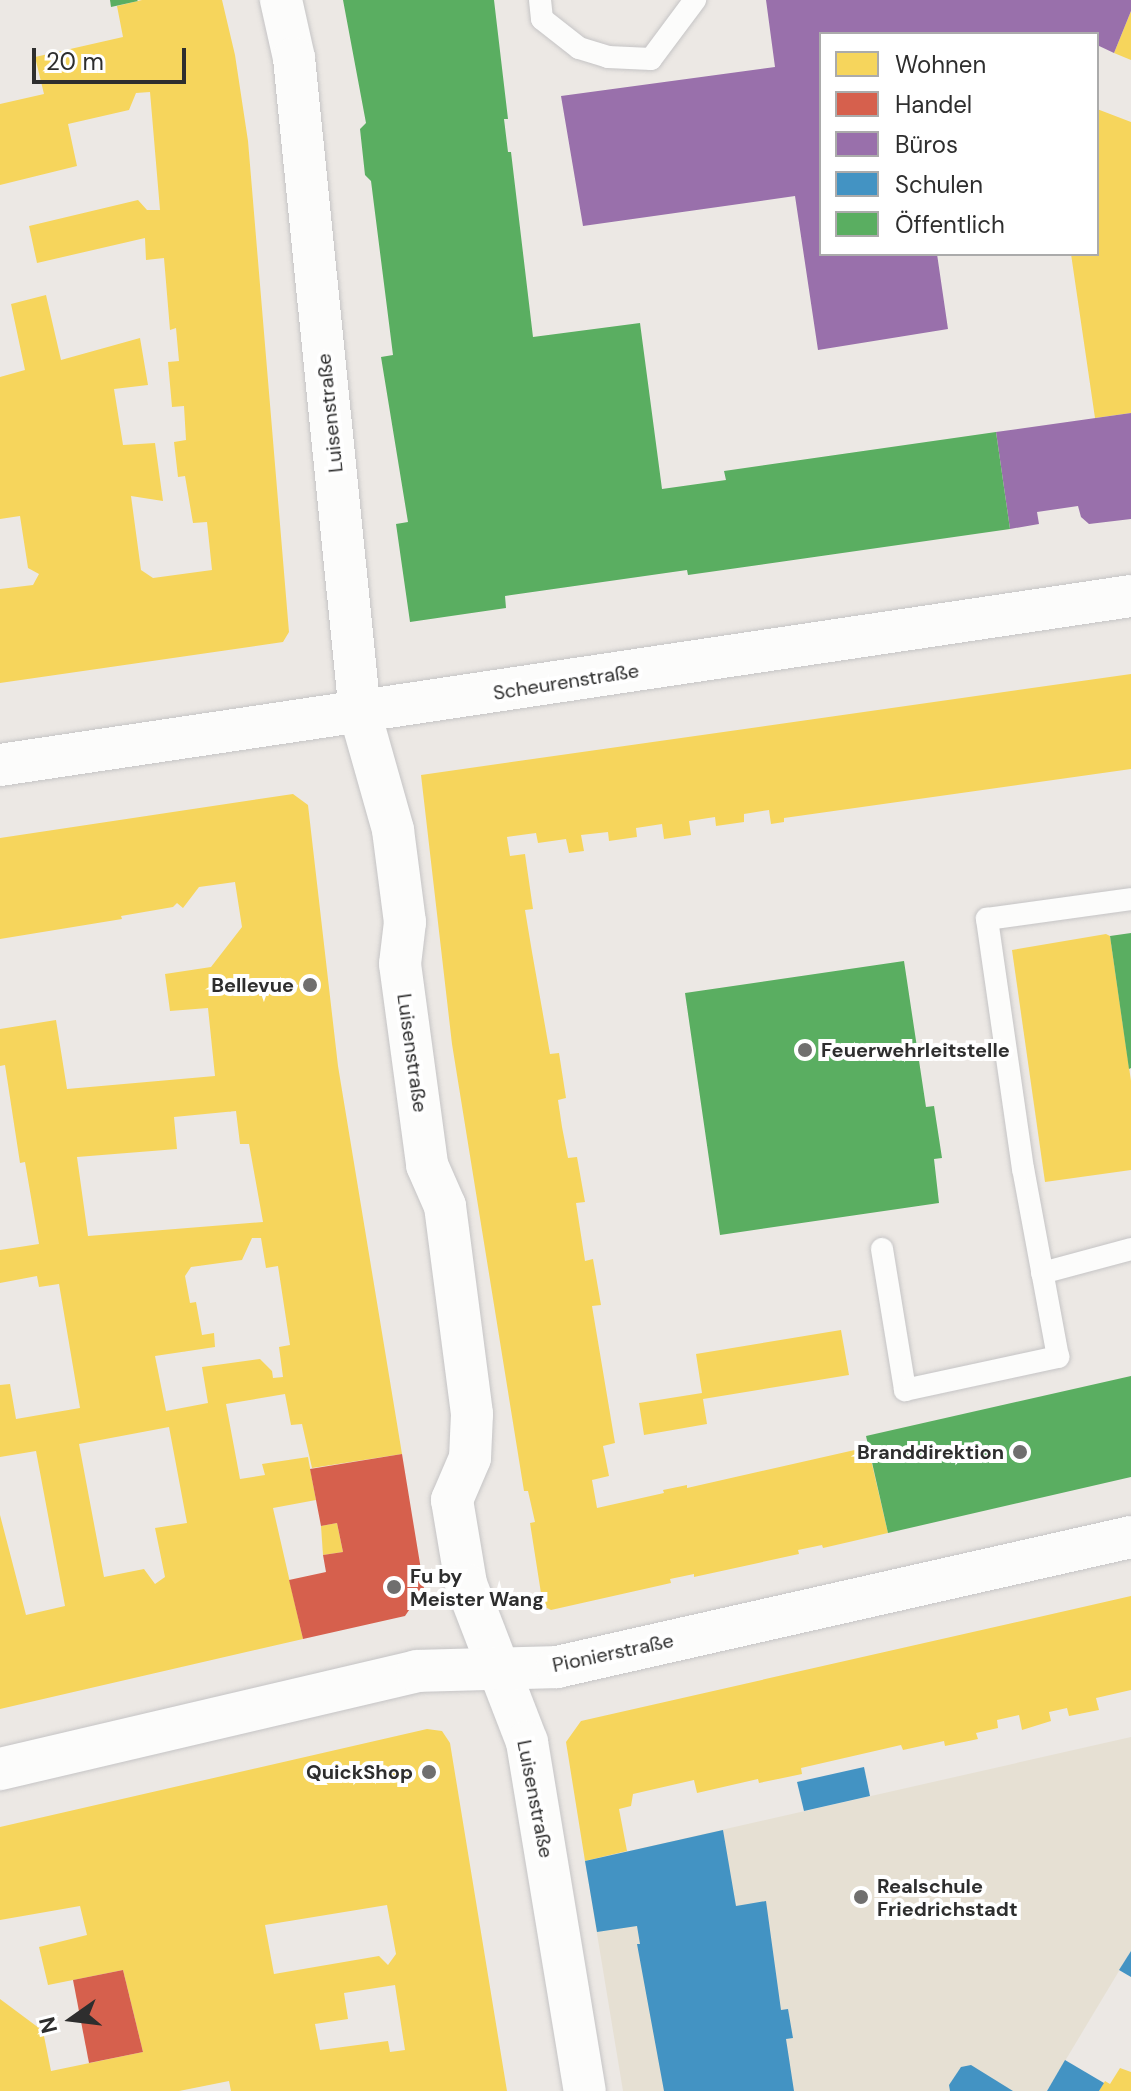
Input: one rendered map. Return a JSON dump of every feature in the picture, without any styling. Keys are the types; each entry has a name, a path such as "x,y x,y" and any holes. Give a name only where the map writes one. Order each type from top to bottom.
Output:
{"street":[{"name":"Luisenstraße","path":"281,0 294,58 360,713 393,830 405,922 400,964 427,1165 445,1206 472,1414 470,1458 452,1500 466,1584 527,1742 585,2091"},
{"name":"Scheurenstraße","path":"0,765 1131,596"},
{"name":"Pionierstraße","path":"0,1769 417,1671 557,1667 1131,1537"}],"lane":[{"path":"540,0 542,19 579,48 608,57 651,59 695,0"},
{"path":"882,1249 905,1390 1058,1357 987,919 1131,899"},
{"path":"1042,1273 1131,1249"}],"shaded area":[{"name":"Realschule Friedrichstadt","path":"1131,1737 1131,1951 1047,2091 623,2091 585,1861"}],"building: Wohnen":[{"path":"142,0 222,0 235,55 248,141 289,632 283,642 0,683 0,589 33,585 39,574 28,568 20,516 0,519 0,377 25,370 11,304 46,295 61,360 140,338 148,385 114,389 123,445 155,443 163,501 131,496 141,570 153,578 212,570 207,522 193,523 185,476 178,477 174,442 186,440 184,406 172,407 168,362 179,361 176,328 170,330 164,258 146,260 145,238 37,263 29,226 138,200 147,210 160,210 150,92 136,93 129,110 68,124 77,166 0,185 0,104 44,94 35,57 123,37 117,6"},
{"path":"1131,11 1131,60 1114,53"},
{"path":"1099,110 1131,122 1131,413 1095,418 1071,256 1099,256"},
{"path":"1131,674 1131,769 784,818 784,822 771,824 769,810 744,814 744,822 716,826 715,817 689,821 691,835 664,839 662,824 636,828 637,837 609,841 608,832 581,835 584,851 569,853 566,839 538,843 536,833 507,837 510,856 525,854 533,909 525,910 532,952 550,1054 559,1053 566,1098 558,1100 568,1158 577,1157 585,1202 576,1203 585,1261 593,1259 601,1305 592,1306 615,1443 603,1446 609,1476 592,1480 597,1508 664,1493 663,1490 687,1485 687,1488 868,1447 888,1533 823,1548 822,1545 798,1550 799,1554 694,1577 694,1574 670,1579 671,1583 551,1610 543,1606 530,1523 535,1522 528,1491 524,1491 452,1044 421,775"},
{"path":"293,794 308,805 338,1066 402,1454 312,1468 302,1424 291,1425 285,1394 226,1404 240,1479 265,1475 262,1464 308,1457 316,1500 273,1508 303,1639 0,1709 0,1515 26,1615 65,1606 36,1451 0,1457 0,1385 10,1384 16,1419 80,1408 59,1284 39,1287 37,1276 0,1283 0,1250 39,1244 25,1162 20,1163 5,1065 0,1066 0,1029 56,1020 67,1089 215,1076 208,1008 170,1011 165,974 211,967 242,927 235,882 199,887 183,908 177,903 173,907 121,916 122,919 0,939 0,838","holes":["236,1111 240,1144 249,1144 263,1222 88,1236 77,1157 177,1149 174,1117","252,1238 261,1238 266,1268 278,1266 290,1345 279,1347 283,1377 273,1378 272,1371 260,1359 202,1367 208,1403 166,1411 155,1356 215,1347 214,1333 202,1335 196,1302 190,1303 185,1276 191,1267 242,1260","169,1427 187,1523 155,1528 165,1577 155,1584 144,1569 104,1577 79,1444"]},
{"path":"1106,934 1110,936 1131,1081 1131,1170 1045,1182 1012,950"},
{"path":"841,1330 849,1375 703,1399 707,1424 644,1435 639,1403 702,1393 696,1354"},
{"path":"337,1523 343,1552 323,1555 321,1526"},
{"path":"1131,1596 1131,1690 1096,1698 1099,1710 1069,1716 1067,1708 1049,1712 1051,1721 1022,1730 1019,1715 997,1720 998,1728 976,1733 978,1739 945,1746 944,1741 903,1750 901,1745 801,1768 802,1774 759,1783 758,1779 697,1793 694,1780 633,1794 631,1806 619,1809 627,1851 585,1861 566,1742 581,1721"},
{"path":"427,1729 442,1731 450,1743 507,2091 231,2091 229,2081 179,2091 0,2091 0,1999 43,2031 51,2071 143,2052 123,1970 48,1985 39,1947 87,1935 80,1906 0,1920 0,1827","holes":["387,1905 396,1954 388,1965 379,1956 274,1974 265,1925","395,1985 405,2050 390,2052 388,2041 320,2050 315,2024 348,2019 344,1993"]},
{"path":"1120,2068 1131,2072 1131,2091 1099,2091 1105,2081 1110,2084"}],"building: Handel":[{"path":"402,1454 424,1588 405,1616 303,1639 289,1580 326,1572 323,1555 343,1552 337,1523 321,1526 310,1469"},
{"path":"123,1970 143,2052 89,2063 73,1980"}],"building: Büros":[{"path":"766,0 1131,0 1131,11 1114,53 1099,46 1099,32 819,32 819,256 937,256 948,329 818,350 795,196 583,226 561,96 775,67"},
{"path":"1131,413 1131,519 1089,524 1081,517 1078,506 1037,512 1039,524 1010,529 996,432"}],"building: Schulen":[{"path":"864,1767 870,1796 804,1811 797,1782"},
{"path":"723,1830 736,1906 766,1901 781,2010 788,2009 793,2038 786,2039 794,2091 664,2091 637,1944 640,1944 637,1926 597,1932 585,1861"},
{"path":"1131,1951 1131,1977 1119,1970"},
{"path":"1065,2060 1104,2083 1099,2091 1047,2091"},
{"path":"971,2065 1013,2091 950,2091 949,2085 961,2067"}],"building: Öffentlich":[{"path":"110,0 137,0 138,1 111,7"},
{"path":"343,0 494,0 508,119 504,119 508,152 511,152 533,337 640,323 662,489 726,480 724,471 996,432 1010,529 688,575 687,570 505,596 506,608 410,622 396,524 408,522 381,357 393,355 371,181 365,175 360,129 366,123"},
{"path":"1131,933 1131,1068 1129,1069 1110,936"},
{"name":"Feuerwehrleitstelle","path":"904,961 926,1107 934,1106 942,1158 934,1159 939,1203 720,1235 685,993"},
{"path":"1131,1376 1131,1477 888,1533 866,1436"}],"place":[{"name":"Bellevue","path":"310,985"},
{"name":"Feuerwehrleitstelle","path":"805,1050"},
{"name":"Branddirektion","path":"1020,1452"},
{"name":"Fu by Meister Wang","path":"394,1587"},
{"name":"QuickShop","path":"429,1772"},
{"name":"Realschule Friedrichstadt","path":"861,1897"}]}
